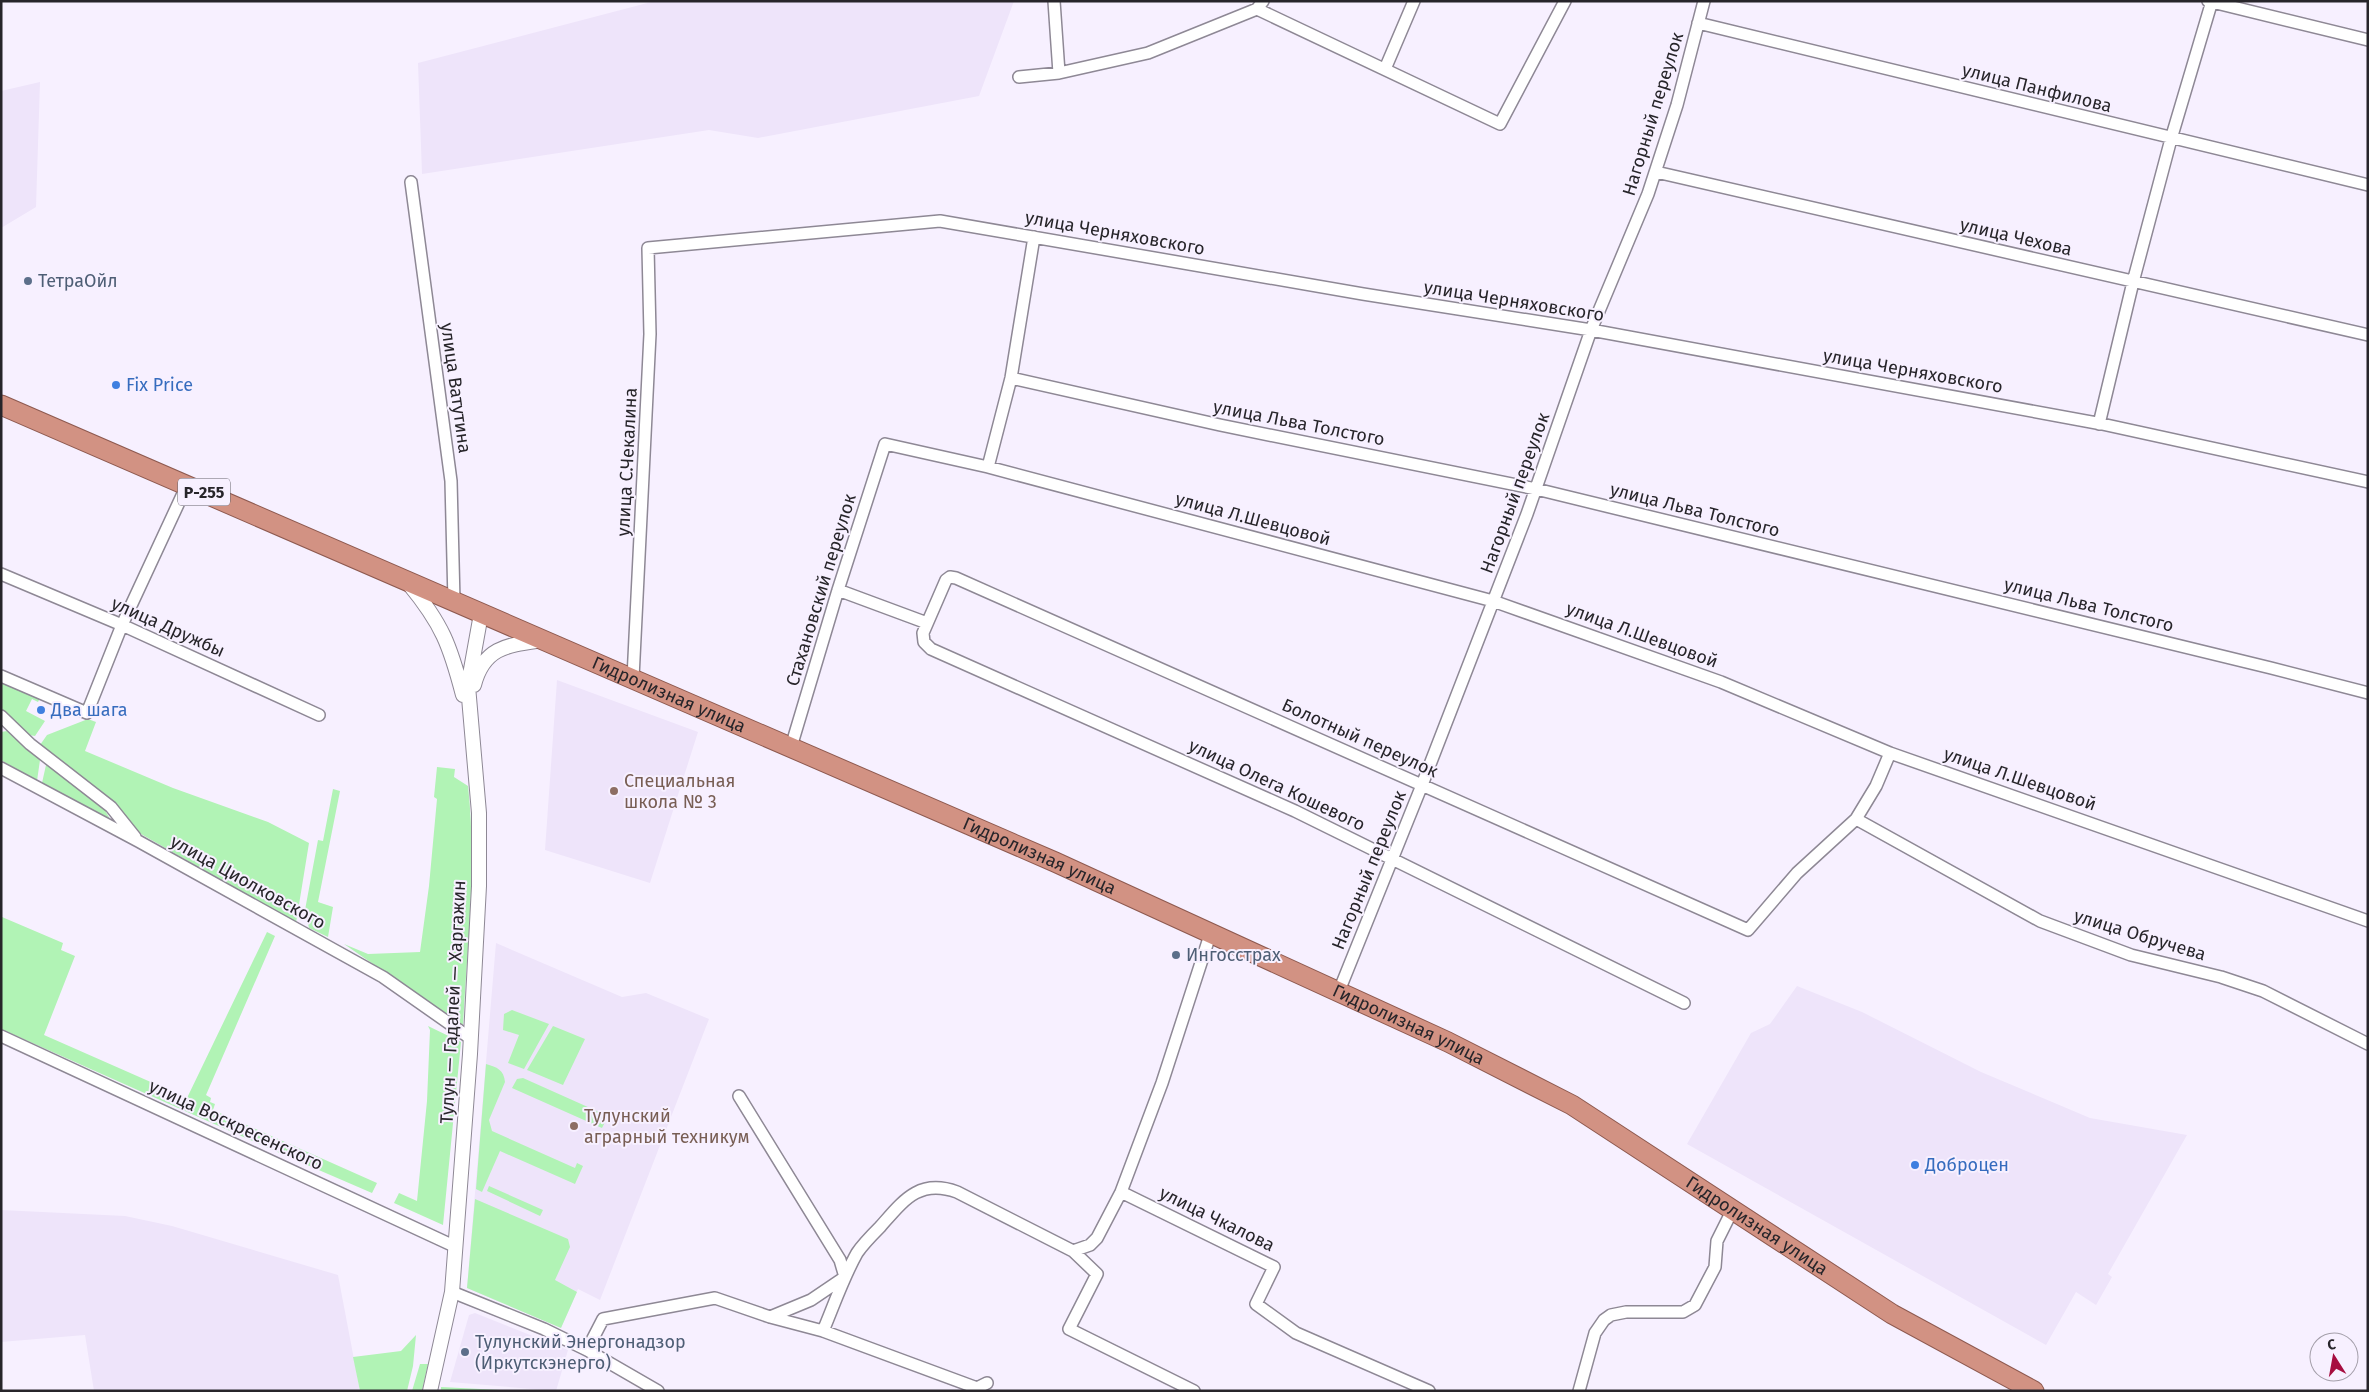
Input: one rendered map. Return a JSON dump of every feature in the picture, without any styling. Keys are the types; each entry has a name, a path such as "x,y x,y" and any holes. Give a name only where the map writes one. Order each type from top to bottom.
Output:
{"highway":[{"name":"Гидролизная улица","path":"1,405 791,747 1210,932 1448,1042 1572,1105 1892,1314 2034,1391"}],"street":[{"path":"1054,1 1059,73"},
{"path":"1385,69 1414,1"},
{"path":"1019,77 1059,73 1148,53 1260,5 1385,69 1500,124 1565,1"},
{"name":"Нагорный переулок","path":"1339,991 1422,785 1536,489 1591,330 1625,252 1656,172 1677,104 1704,1"},
{"path":"2100,424 2133,282 2171,139 2211,2 2368,40"},
{"name":"улица Панфилова","path":"1698,23 2171,139 2368,185"},
{"name":"улица Чехова","path":"1656,172 2368,335"},
{"name":"улица Ватутина","path":"411,182 451,481 454,601"},
{"name":"улица Черняховского","path":"648,248 940,220 1363,294 1591,330 2100,424 2368,482"},
{"path":"988,467 1011,378 1034,237"},
{"name":"улица С.Чекалина","path":"633,678 650,334 648,248"},
{"name":"улица Льва Толстого","path":"1011,378 1220,425 1536,489 2252,663 2368,693"},
{"name":"улица Л.Шевцовой","path":"885,444 988,467 1493,601 1721,682 1890,752 2368,921"},
{"name":"Стахановский переулок","path":"791,747 838,590 885,444"},
{"path":"1,676 87,713 122,625 188,485"},
{"name":"улица Дружбы","path":"1,574 122,625 319,715"},
{"name":"Болотный переулок","path":"927,623 946,580 950,577 956,578 1748,930 1797,873 1856,819"},
{"path":"406,579 434,614 448,643 472,729"},
{"path":"838,590 927,623"},
{"name":"Тулун — Гадалей — Харгажин","path":"430,1391 452,1292 470,1038 479,886 479,822 469,675 481,614"},
{"name":"улица Олега Кошевого","path":"927,623 923,638 924,642 931,649 1295,811 1684,1003"},
{"path":"470,703 474,682 480,666 488,656 510,645 544,640"},
{"path":"1,716 30,744 111,807 138,841"},
{"path":"1856,819 1876,786 1890,752"},
{"name":"улица Циолковского","path":"1,768 383,976 470,1038"},
{"name":"улица Обручева","path":"1856,819 2040,921 2131,955 2221,977 2263,991 2368,1044"},
{"path":"1073,1251 1090,1245 1097,1238 1120,1192 1162,1084 1210,932"},
{"name":"улица Воскресенского","path":"1,1036 456,1247"},
{"path":"739,1096 840,1260 845,1277"},
{"path":"823,1331 858,1251 896,1208 919,1190 938,1186 956,1192 1073,1251 1097,1274 1069,1330 1194,1391"},
{"name":"улица Чкалова","path":"1120,1192 1274,1267 1256,1304 1296,1333 1430,1391"},
{"path":"1579,1391 1595,1333 1604,1320 1611,1315 1626,1312 1683,1312 1694,1305 1715,1267 1717,1240 1733,1209"},
{"path":"770,1317 811,1300 845,1277"},
{"path":"452,1292 544,1329 587,1350 658,1391"},
{"path":"587,1350 603,1319 649,1312 706,1298 724,1299 770,1317 823,1331 977,1388 987,1383"}],"shaded area":[{"path":"655,1 1014,1 979,96 758,138 709,130 422,174 418,63"},
{"path":"40,82 36,207 1,228 1,91"},
{"name":"Специальная школа № 3","path":"557,680 698,732 650,883 545,850"},
{"name":"Тулунский аграрный техникум","path":"496,943 622,997 646,993 709,1019 600,1300 578,1289 561,1328 467,1288"},
{"path":"1797,986 1862,1012 1981,1072 2090,1118 2187,1135 2108,1274 2112,1277 2096,1305 2076,1292 2046,1345 1687,1144 1751,1033 1770,1024"},
{"path":"1,1210 125,1216 172,1226 338,1275 360,1391 94,1391 85,1335 1,1342"},
{"path":"475,1313 568,1350 556,1391 450,1382 469,1315"}],"green space":[{"path":"1,678 41,696 38,702 32,699 26,711 45,721 35,736 29,735 1,709"},
{"path":"88,719 96,722 85,751 173,788 268,822 309,843 296,923 134,830 109,798 40,745 47,735"},
{"path":"7,731 40,760 37,781 1,760 1,732"},
{"path":"46,765 101,803 110,819 42,783"},
{"path":"437,767 455,769 454,777 468,786 472,846 463,1026 344,944 368,954 420,952 429,886 437,799 434,797"},
{"path":"333,789 340,791 318,902 333,907 328,937 309,928 305,910 318,840 323,841"},
{"path":"2,917 63,943 61,950 75,956 44,1035 187,1098 267,932 275,936 206,1095 211,1098 210,1102 215,1104 213,1110 377,1183 372,1193 1,1029"},
{"path":"512,1010 549,1024 524,1069 508,1063 519,1035 503,1030 504,1014"},
{"path":"428,1026 461,1042 443,1225 394,1203 399,1193 417,1201 427,1101 430,1030"},
{"path":"553,1026 585,1039 563,1085 527,1070"},
{"path":"486,1064 499,1070 505,1082 489,1120 492,1131 575,1168 577,1163 583,1166 575,1184 500,1151 482,1192 476,1189"},
{"path":"523,1078 608,1116 602,1128 512,1088 517,1079"},
{"path":"489,1186 543,1210 540,1216 487,1191"},
{"path":"475,1199 568,1239 570,1247 555,1280 577,1292 561,1328 467,1288"},
{"path":"416,1335 413,1366 407,1391 360,1391 353,1357 401,1351"},
{"path":"420,1364 428,1364 422,1391 412,1391"},
{"path":"441,1387 521,1391 441,1391"}],"place":[{"name":"ТетраОйл","path":"28,281"},
{"name":"Fix Price","path":"116,385"},
{"name":"Два шага","path":"41,710"},
{"name":"Специальная школа № 3","path":"614,791"},
{"name":"Ингосстрах","path":"1176,955"},
{"name":"Тулунский аграрный техникум","path":"574,1126"},
{"name":"Доброцен","path":"1915,1165"},
{"name":"Тулунский Энергонадзор (Иркутскэнерго)","path":"465,1352"}]}
